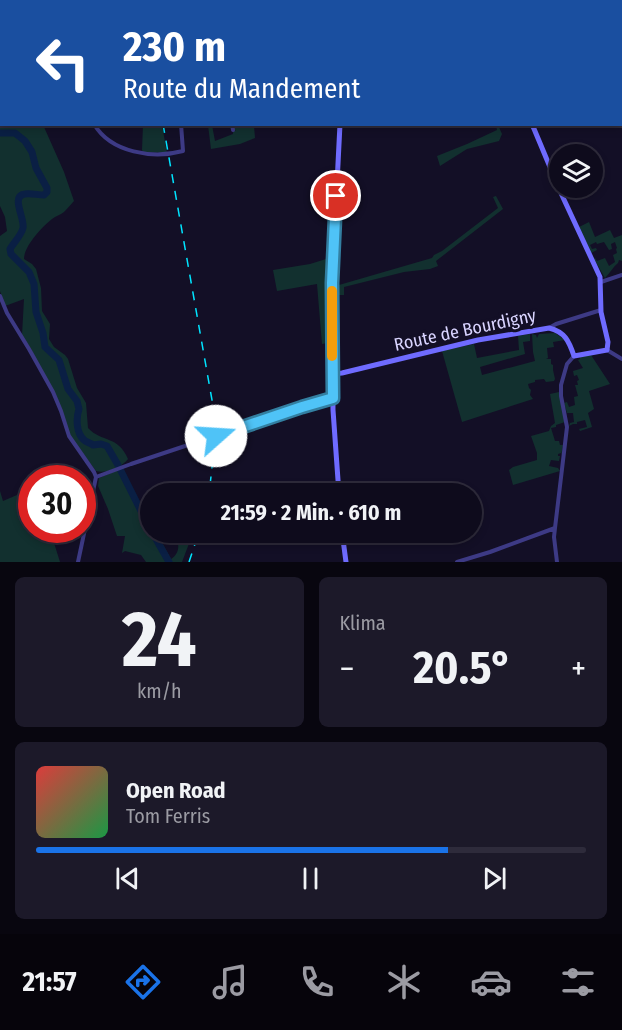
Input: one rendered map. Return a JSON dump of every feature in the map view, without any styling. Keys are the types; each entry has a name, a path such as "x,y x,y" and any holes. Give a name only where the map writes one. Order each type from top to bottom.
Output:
{"street":[{"path":"95,126 102,136 114,144 141,153 157,155 183,151 181,126"},
{"path":"338,483 332,374 332,283 340,126"},
{"path":"533,126 601,282 601,309 608,340 607,350"},
{"path":"601,282 622,275"},
{"path":"0,296 7,313 50,386 62,411 69,436 89,465"},
{"path":"549,328 601,309"},
{"name":"Route de Bourdigny","path":"332,374 478,340 549,328 565,336 574,356"},
{"path":"557,562 554,537 567,427 561,385 567,364 574,356 607,350 622,359"},
{"path":"96,477 333,398"},
{"path":"457,562 555,528"},
{"path":"78,562 82,543"},
{"path":"343,543 345,561"}],"green space":[{"path":"0,126 44,127 74,201 39,232 27,248 24,259 36,269 41,288 42,311 50,324 49,339 54,347 68,359 77,388 86,403 88,428 93,433 119,446 128,459 122,465 109,471 96,471 96,465 92,465 70,436 31,349 22,335 24,299 5,306 0,291 0,236 7,231 5,217 0,206"},
{"path":"143,126 162,126 167,153 143,152"},
{"path":"208,126 212,126 215,141 233,134 233,131 236,131 232,126 254,126 255,138 240,144 211,149"},
{"path":"496,126 498,126 502,134 499,141 467,149 440,166 437,156 497,130"},
{"path":"496,196 503,209 436,261 438,266 344,287 344,295 337,295 336,285 432,258 498,208 493,197"},
{"path":"589,222 595,237 610,230 614,238 622,235 622,261 619,260 605,278 594,259 597,261 605,258 609,266 615,262 613,255 617,253 617,248 615,242 611,244 612,249 609,250 604,242 597,244 596,242 590,245 592,249 597,250 591,253 579,227"},
{"path":"326,259 327,343 322,344 317,284 277,291 273,270"},
{"path":"555,333 565,340 553,342 554,347 547,348 548,358 546,359 551,359 554,381 535,380 528,384 533,399 462,422 442,351 474,344 477,358 519,350 518,336 530,334 530,341 523,342 525,354 480,367 482,375 535,361 532,334 537,338 539,334"},
{"path":"591,355 610,384 589,391 594,409 588,413 592,427 580,431 579,429 587,427 585,420 569,426 574,422 573,413 567,413 564,403 567,402 569,407 575,405 574,397 578,396 575,385 578,385 579,380 577,375 574,376 573,371 583,368 578,360 580,357"},
{"path":"559,392 565,422 551,428 555,441 563,445 561,456 561,453 558,454 559,461 551,460 549,466 558,468 560,471 513,485 509,470 537,460 531,436 549,431 551,426 555,423 550,394"},
{"path":"118,470 140,513 140,543 155,543 166,562 146,562 141,555 125,551 122,553 125,536 117,536 98,486 99,478"},
{"path":"0,491 3,501 18,495 18,543 54,543 60,562 0,562"},
{"path":"160,543 162,543 171,559 176,553 177,543 189,543 182,562 171,562"}],"waterway":[{"path":"0,133 15,133 25,141 47,188 44,195 25,194 19,199 23,228 10,249 11,254 29,272 34,284 36,312 45,347 59,360 68,389 77,401 79,409 77,425 81,437 93,445 107,446 118,465"},
{"path":"121,471 140,509"},
{"path":"158,543 169,562"}],"railway":[{"path":"163,126 212,400 214,450 210,483"},
{"path":"189,562 195,543"}],"slow traffic":[{"path":"332,291 332,356"}],"route":[{"path":"216,436 333,398 332,283 336,196"}]}
